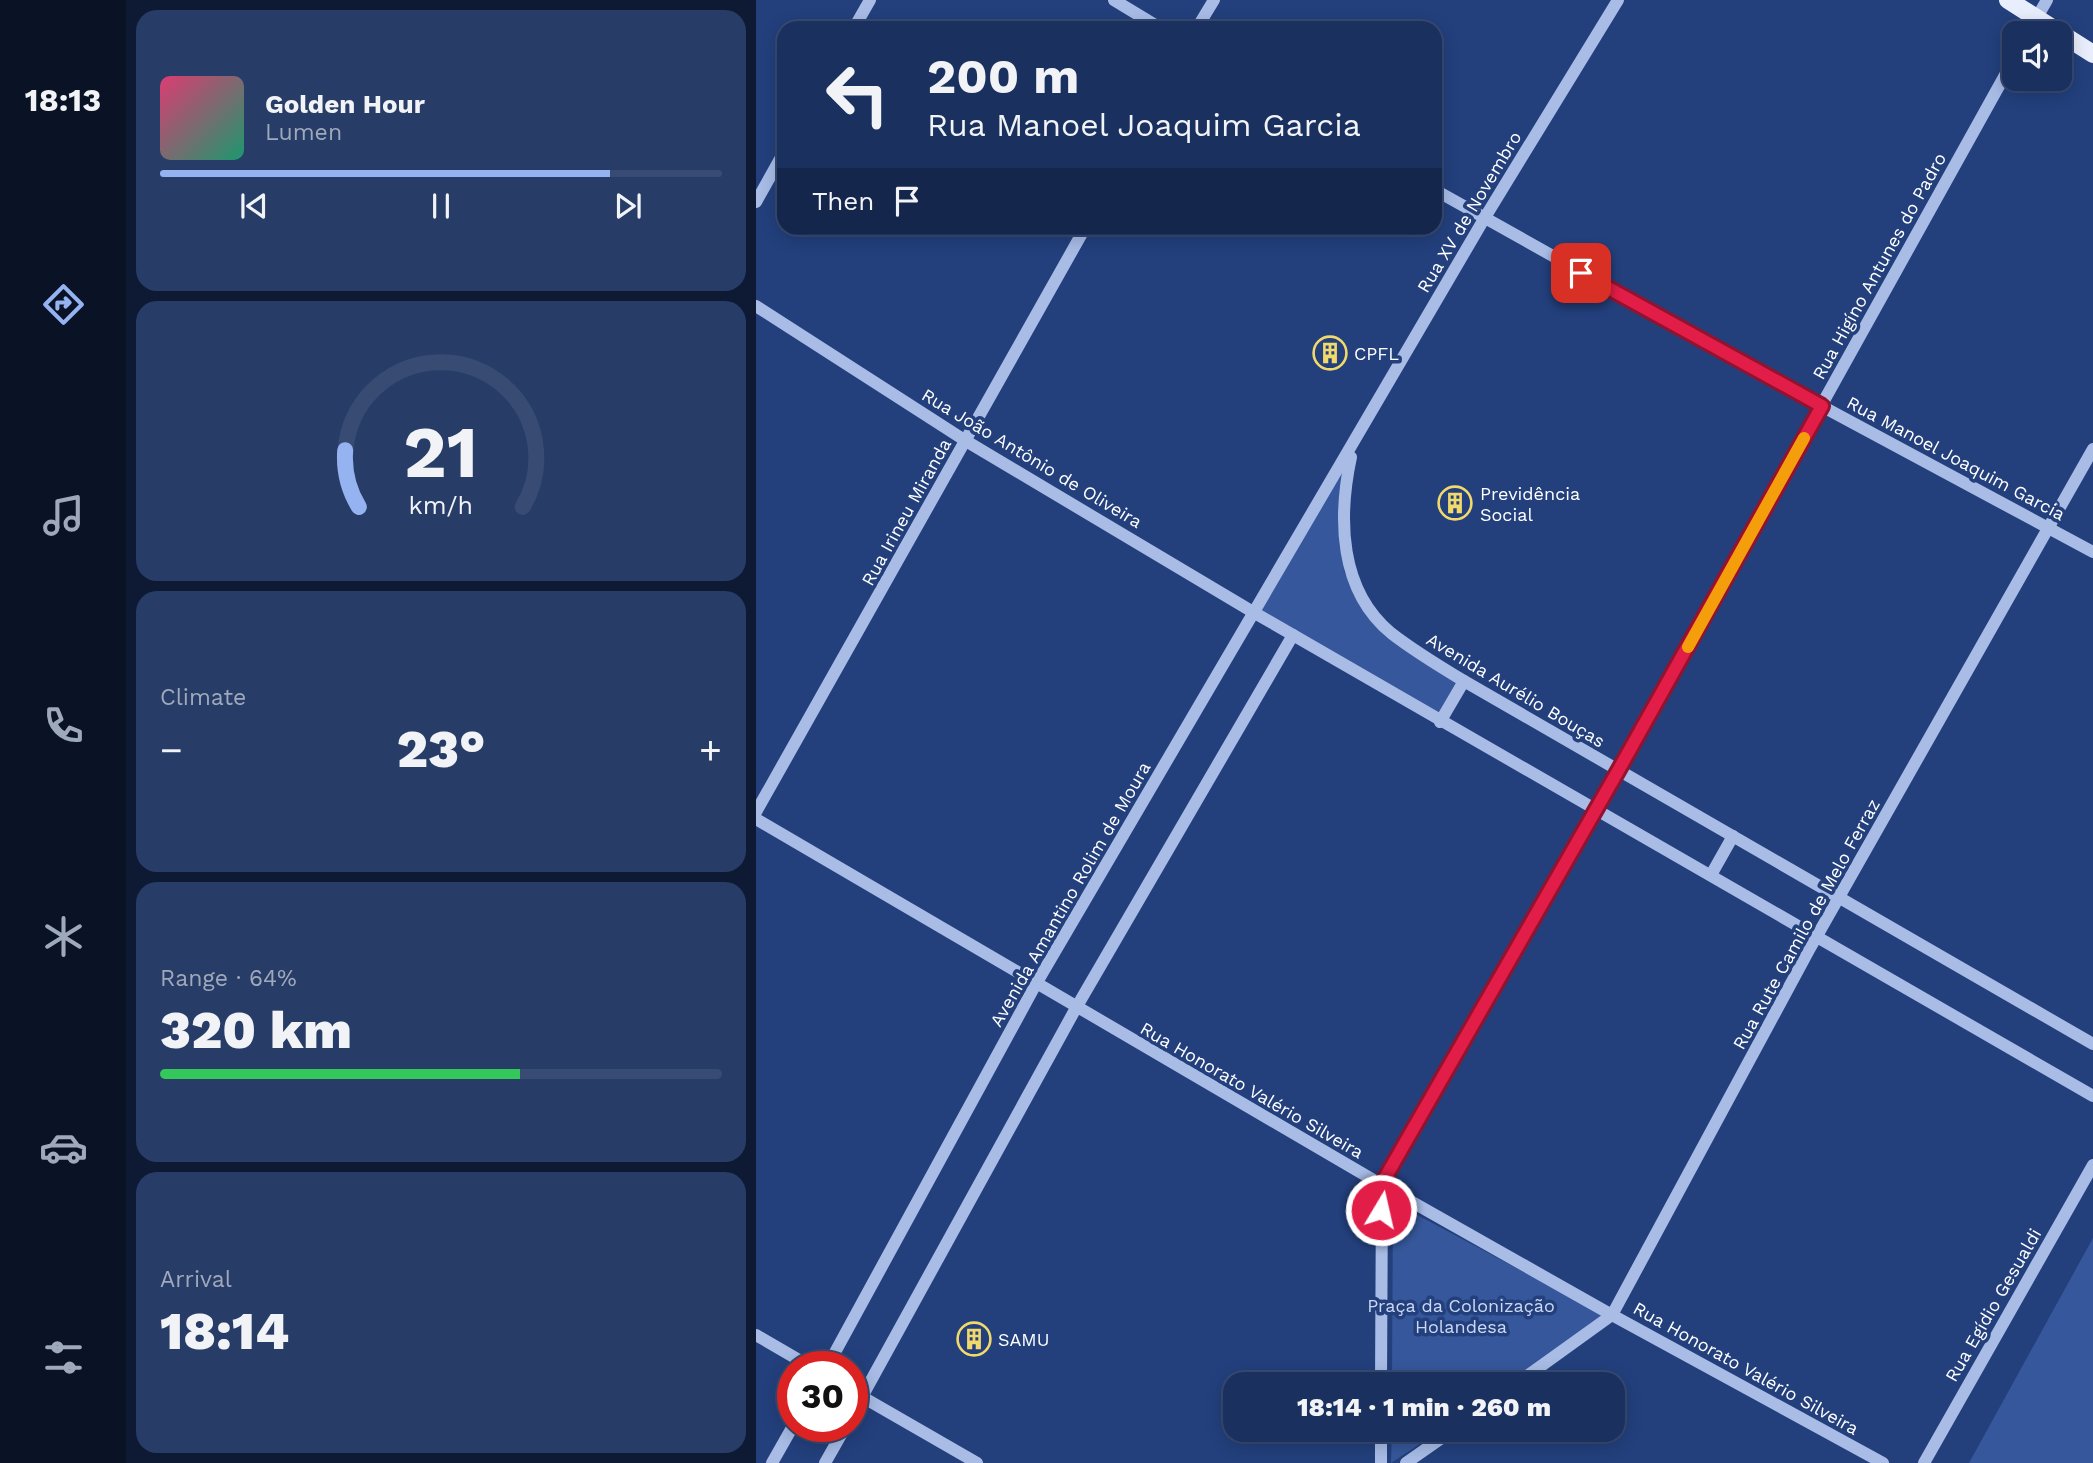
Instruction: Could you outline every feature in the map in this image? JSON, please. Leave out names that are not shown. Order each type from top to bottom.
[{"type":"main road","points":[[2008,0],[2027,21]]},
{"type":"main road","points":[[2072,44],[2093,54]]},
{"type":"street","points":[[858,21],[870,0]]},
{"type":"street","points":[[1114,0],[1148,21]]},
{"type":"street","points":[[1201,21],[1214,0]]},
{"type":"street","name":"Rua XV de Novembro","points":[[1353,444],[1484,219],[1618,0]]},
{"type":"street","points":[[2035,21],[2046,0]]},
{"type":"street","name":"Rua Higíno Antunes do Padro","points":[[1381,1185],[1597,809],[2002,80]]},
{"type":"street","points":[[756,202],[777,164]]},
{"type":"street","name":"Rua Manoel Joaquim Garcia","points":[[1442,194],[1822,406],[2093,552]]},
{"type":"street","name":"Rua Irineu Miranda","points":[[756,812],[1082,235]]},
{"type":"street","name":"Rua João Antônio de Oliveira","points":[[756,306],[966,441],[1293,635]]},
{"type":"street","name":"Avenida Amantino Rolim de Moura","points":[[836,1351],[1036,984],[1353,444]]},
{"type":"street","name":"Avenida Aurélio Bouças","points":[[1353,444],[1346,486],[1346,556],[1354,582],[1373,615],[1390,632],[1464,681],[2093,1044]]},
{"type":"street","name":"Rua Rute Camilo de Melo Ferraz","points":[[1533,1372],[1612,1315],[1817,936],[2093,449]]},
{"type":"street","points":[[868,1376],[1076,1007],[1293,635],[2093,1096]]},
{"type":"street","points":[[1440,722],[1464,681]]},
{"type":"street","name":"Rua Honorato Valério Silveira","points":[[756,819],[1381,1185],[1883,1463]]},
{"type":"street","points":[[1711,875],[1733,836]]},
{"type":"street","name":"Rua Egídio Gesualdi","points":[[1923,1463],[2093,1165]]},
{"type":"street","points":[[1381,1185],[1381,1372]]},
{"type":"street","points":[[756,1335],[784,1351]]},
{"type":"street","points":[[868,1400],[977,1463]]},
{"type":"street","points":[[772,1463],[784,1442]]},
{"type":"street","points":[[825,1463],[837,1442]]},
{"type":"street","points":[[1381,1442],[1381,1463]]},
{"type":"street","points":[[1406,1463],[1436,1442]]},
{"type":"green space","points":[[1344,468],[1339,515],[1344,571],[1362,607],[1458,682],[1438,715],[1259,610]]},
{"type":"green space","name":"Praça da Colonização Holandesa","points":[[1393,1202],[1606,1316],[1524,1372],[1392,1372]]},
{"type":"green space","points":[[2093,1238],[2093,1463],[1969,1463]]},
{"type":"green space","points":[[1392,1442],[1423,1442],[1391,1463]]},
{"type":"slow traffic","points":[[1688,647],[1804,438]]},
{"type":"place","name":"CPFL","points":[[1330,353]]},
{"type":"place","name":"Previdência Social","points":[[1455,503]]},
{"type":"place","name":"SAMU","points":[[974,1339]]},
{"type":"route","points":[[1381,1210],[1381,1185],[1618,771],[1822,406],[1581,273]]}]
